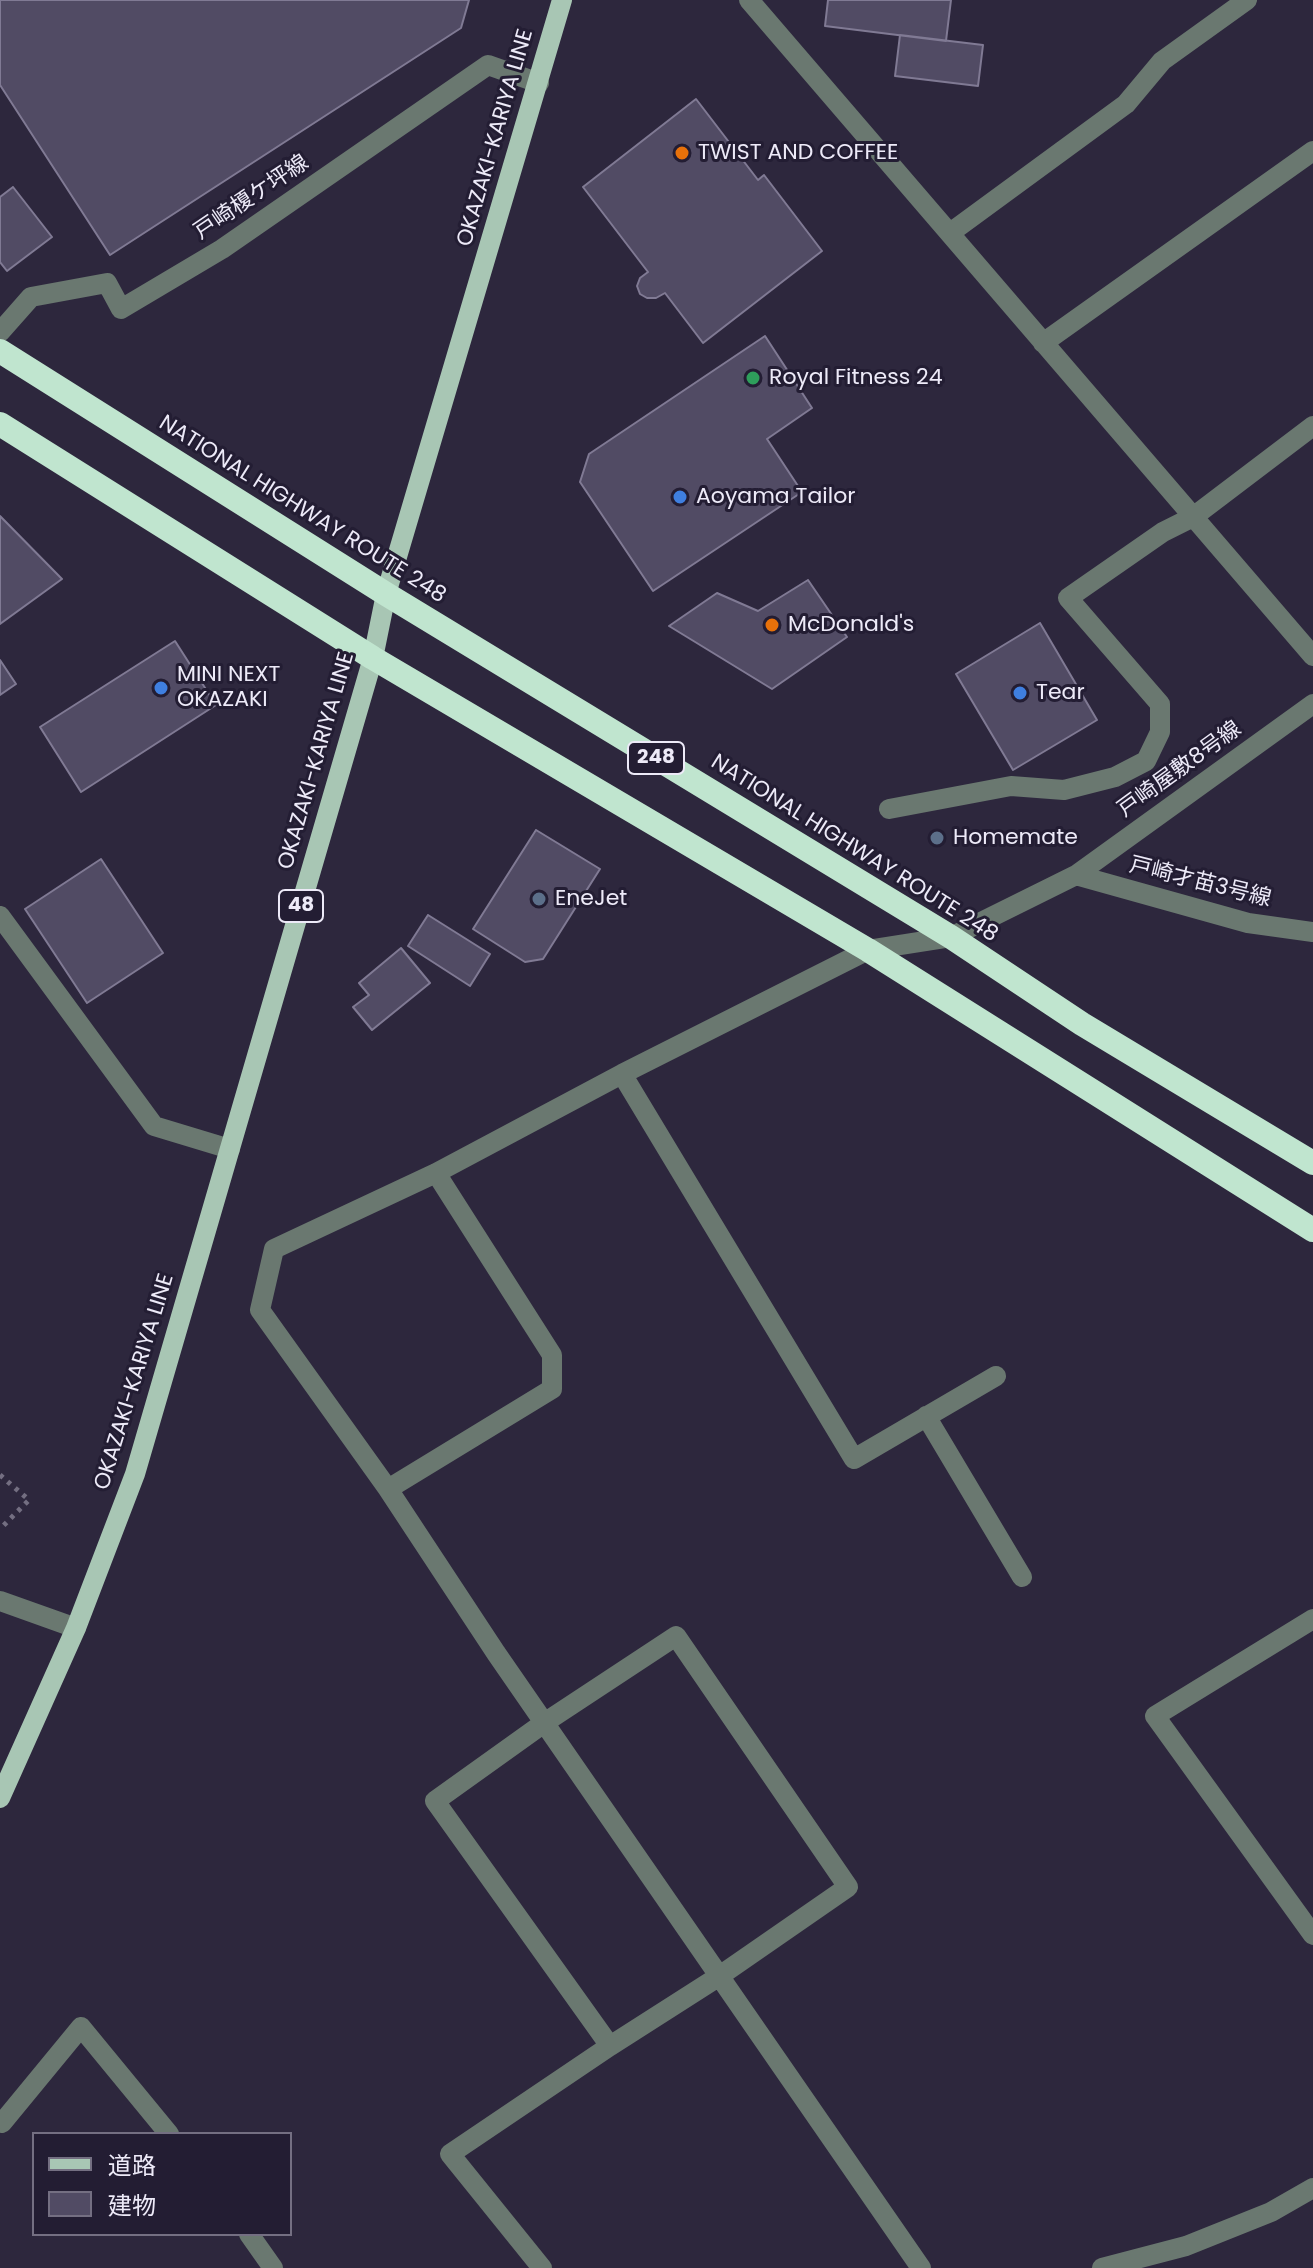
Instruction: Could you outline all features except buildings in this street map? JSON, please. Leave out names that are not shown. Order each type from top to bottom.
[{"type":"highway","name":"NATIONAL HIGHWAY ROUTE 248","points":[[0,351],[386,594],[951,937],[1082,1024],[1313,1163]]},
{"type":"highway","name":"248","points":[[0,424],[373,658],[868,950],[1313,1230]]},
{"type":"main road","name":"OKAZAKI-KARIYA LINE","points":[[0,1798],[76,1628],[135,1474],[373,658],[386,594],[562,0]]},
{"type":"street","points":[[749,0],[1313,656]]},
{"type":"street","points":[[950,233],[1126,104],[1162,61],[1247,0]]},
{"type":"street","name":"戸崎榎ケ坪線","points":[[0,332],[31,297],[107,283],[121,309],[222,249],[488,65],[539,83]]},
{"type":"street","points":[[1043,343],[1313,151]]},
{"type":"street","points":[[889,809],[1011,786],[1064,790],[1115,777],[1146,761],[1160,732],[1160,704],[1068,598],[1163,532],[1193,517],[1313,426]]},
{"type":"street","name":"戸崎屋敷8号線","points":[[388,1489],[260,1310],[274,1249],[436,1173],[622,1074],[868,950],[951,937],[1076,875],[1313,704]]},
{"type":"street","name":"戸崎才苗3号線","points":[[1076,875],[1248,923],[1313,932]]},
{"type":"street","points":[[0,916],[154,1126],[230,1149]]},
{"type":"street","points":[[622,1074],[854,1459],[996,1376]]},
{"type":"street","points":[[436,1173],[552,1355],[552,1389],[388,1489],[544,1723],[921,2268]]},
{"type":"street","points":[[926,1416],[1022,1577]]},
{"type":"street","points":[[0,1601],[76,1628]]},
{"type":"street","points":[[1313,1619],[1155,1716],[1313,1935]]},
{"type":"street","points":[[542,2268],[450,2154],[848,1887],[676,1636],[544,1723],[435,1801],[610,2046]]},
{"type":"street","points":[[0,2122],[81,2027],[167,2132]]},
{"type":"street","points":[[1102,2268],[1186,2246],[1271,2212],[1313,2188]]},
{"type":"street","points":[[250,2236],[273,2268]]},
{"type":"path","points":[[0,1475],[29,1500],[0,1529]]},
{"type":"place","name":"TWIST AND COFFEE","points":[[682,153]]},
{"type":"place","name":"Royal Fitness 24","points":[[753,378]]},
{"type":"place","name":"Aoyama Tailor","points":[[680,497]]},
{"type":"place","name":"McDonald's","points":[[772,625]]},
{"type":"place","name":"MINI NEXT OKAZAKI","points":[[161,688]]},
{"type":"place","name":"Tear","points":[[1020,693]]},
{"type":"place","name":"Homemate","points":[[937,838]]},
{"type":"place","name":"EneJet","points":[[539,899]]}]
